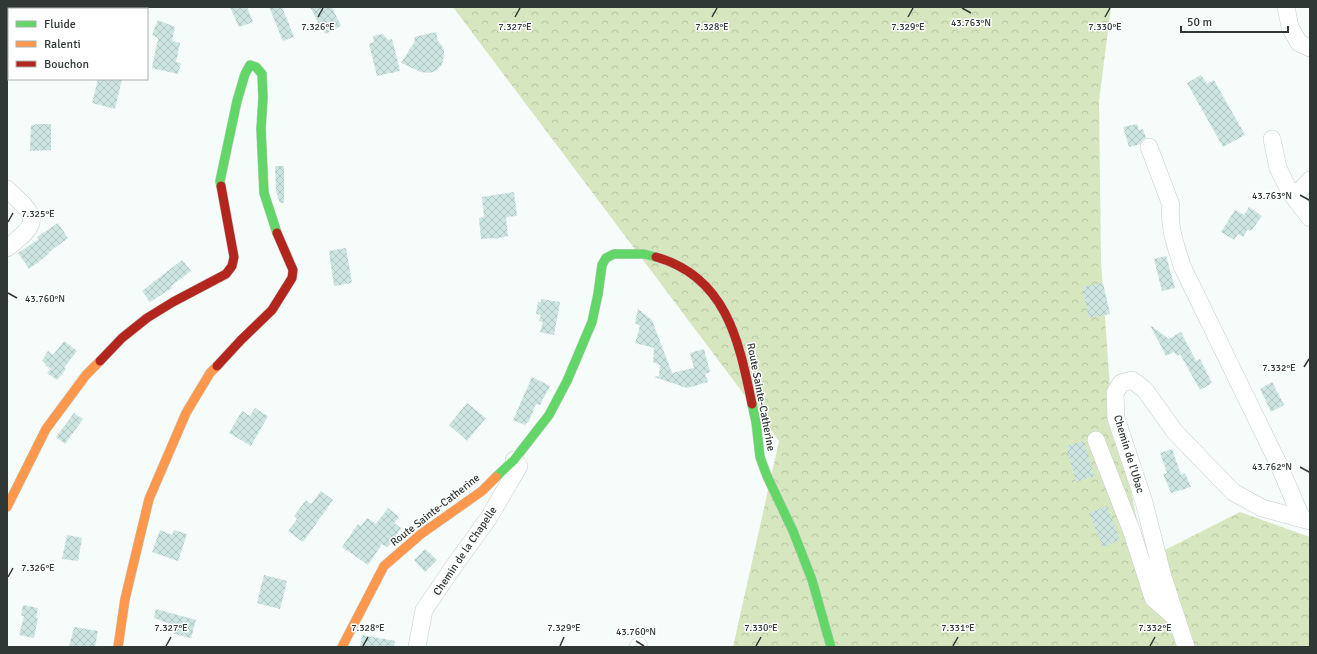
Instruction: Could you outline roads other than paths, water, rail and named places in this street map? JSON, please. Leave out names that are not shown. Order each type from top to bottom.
[{"type":"street","points":[[1286,7],[1290,27],[1299,43],[1310,48]]},
{"type":"street","points":[[7,507],[46,429],[86,375],[122,338],[147,318],[173,302],[226,274],[232,266],[234,257],[220,180],[235,109],[245,74],[250,65],[256,68],[262,74],[263,98],[261,129],[264,193],[276,230],[293,270],[292,278],[272,310],[210,373],[186,413],[149,499],[125,599],[118,647]]},
{"type":"street","points":[[1272,139],[1278,168],[1294,197],[1310,218]]},
{"type":"street","points":[[1149,147],[1171,205],[1170,215],[1174,243],[1182,266],[1306,520]]},
{"type":"street","points":[[1294,197],[1310,180]]},
{"type":"street","points":[[7,189],[32,215],[32,224],[26,232],[7,248]]},
{"type":"street","name":"Route Sainte-Catherine","points":[[342,647],[384,566],[421,534],[482,491],[514,460],[548,415],[575,362],[592,322],[602,265],[606,258],[614,254],[644,254],[662,259],[682,268],[702,281],[720,303],[732,326],[738,343],[756,422],[760,457],[767,476],[793,531],[812,580],[831,647]]},
{"type":"street","name":"Chemin de l'Ubac","points":[[1186,647],[1163,576],[1144,502],[1116,418],[1115,393],[1121,383],[1132,380],[1145,390],[1175,432],[1234,492],[1262,508],[1306,520]]},
{"type":"street","points":[[1096,440],[1132,532],[1153,598],[1177,620]]},
{"type":"street","name":"Chemin de la Chapelle","points":[[417,647],[424,610],[488,519],[519,466],[514,460]]}]
